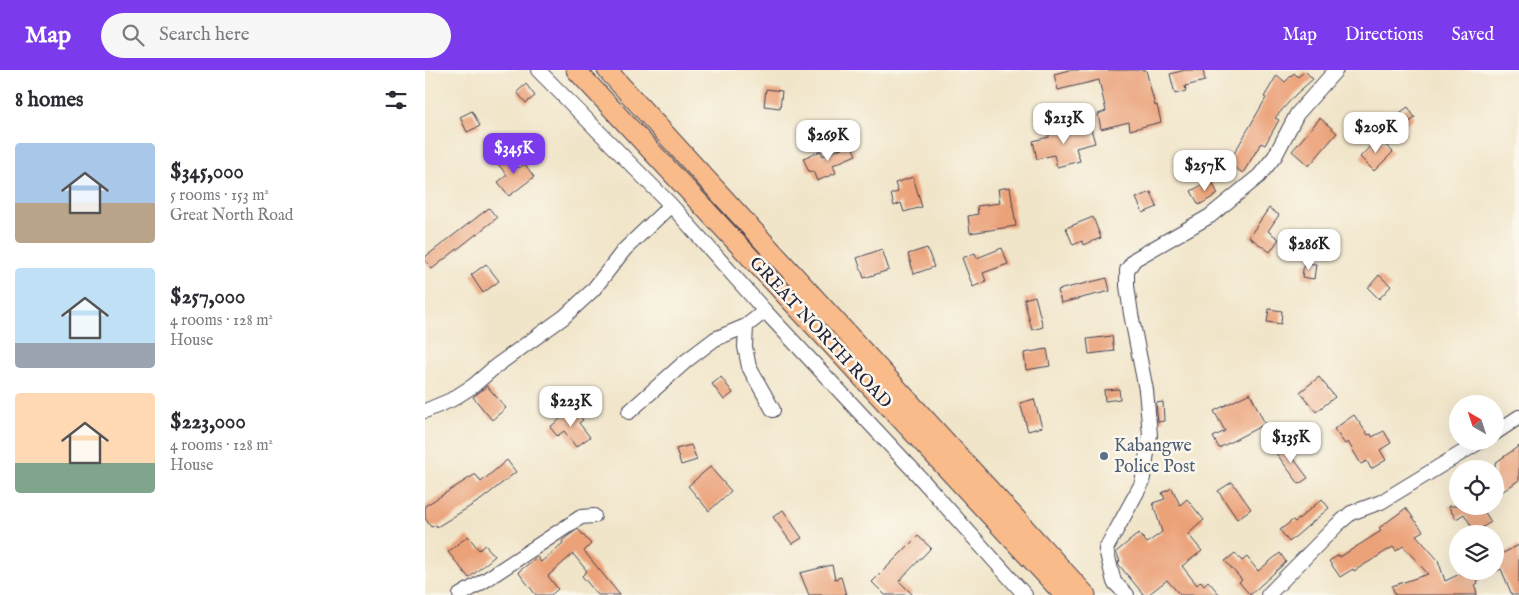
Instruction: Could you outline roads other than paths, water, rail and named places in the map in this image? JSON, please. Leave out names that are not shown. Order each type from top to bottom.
[{"type":"main road","name":"GREAT NORTH ROAD","points":[[576,70],[1064,595]]},
{"type":"main road","name":"GREAT NORTH ROAD","points":[[607,70],[1086,595]]},
{"type":"street","points":[[538,70],[671,205],[765,311],[1025,595]]},
{"type":"street","points":[[1127,595],[1114,582],[1106,549],[1142,483],[1150,436],[1146,390],[1131,314],[1127,270],[1135,258],[1210,216],[1259,176],[1275,156],[1297,114],[1336,70]]},
{"type":"street","points":[[425,411],[451,400],[473,386],[496,366],[564,317],[593,290],[624,250],[671,205]]},
{"type":"street","points":[[629,412],[686,361],[715,339],[746,326],[765,311]]},
{"type":"street","points":[[746,326],[745,347],[749,367],[773,410]]},
{"type":"street","points":[[1504,427],[1519,417]]},
{"type":"street","points":[[1268,595],[1351,513],[1381,502],[1466,450]]},
{"type":"street","points":[[460,595],[581,517],[594,516]]},
{"type":"place","name":"Kabangwe Police Post","points":[[1104,456]]}]
